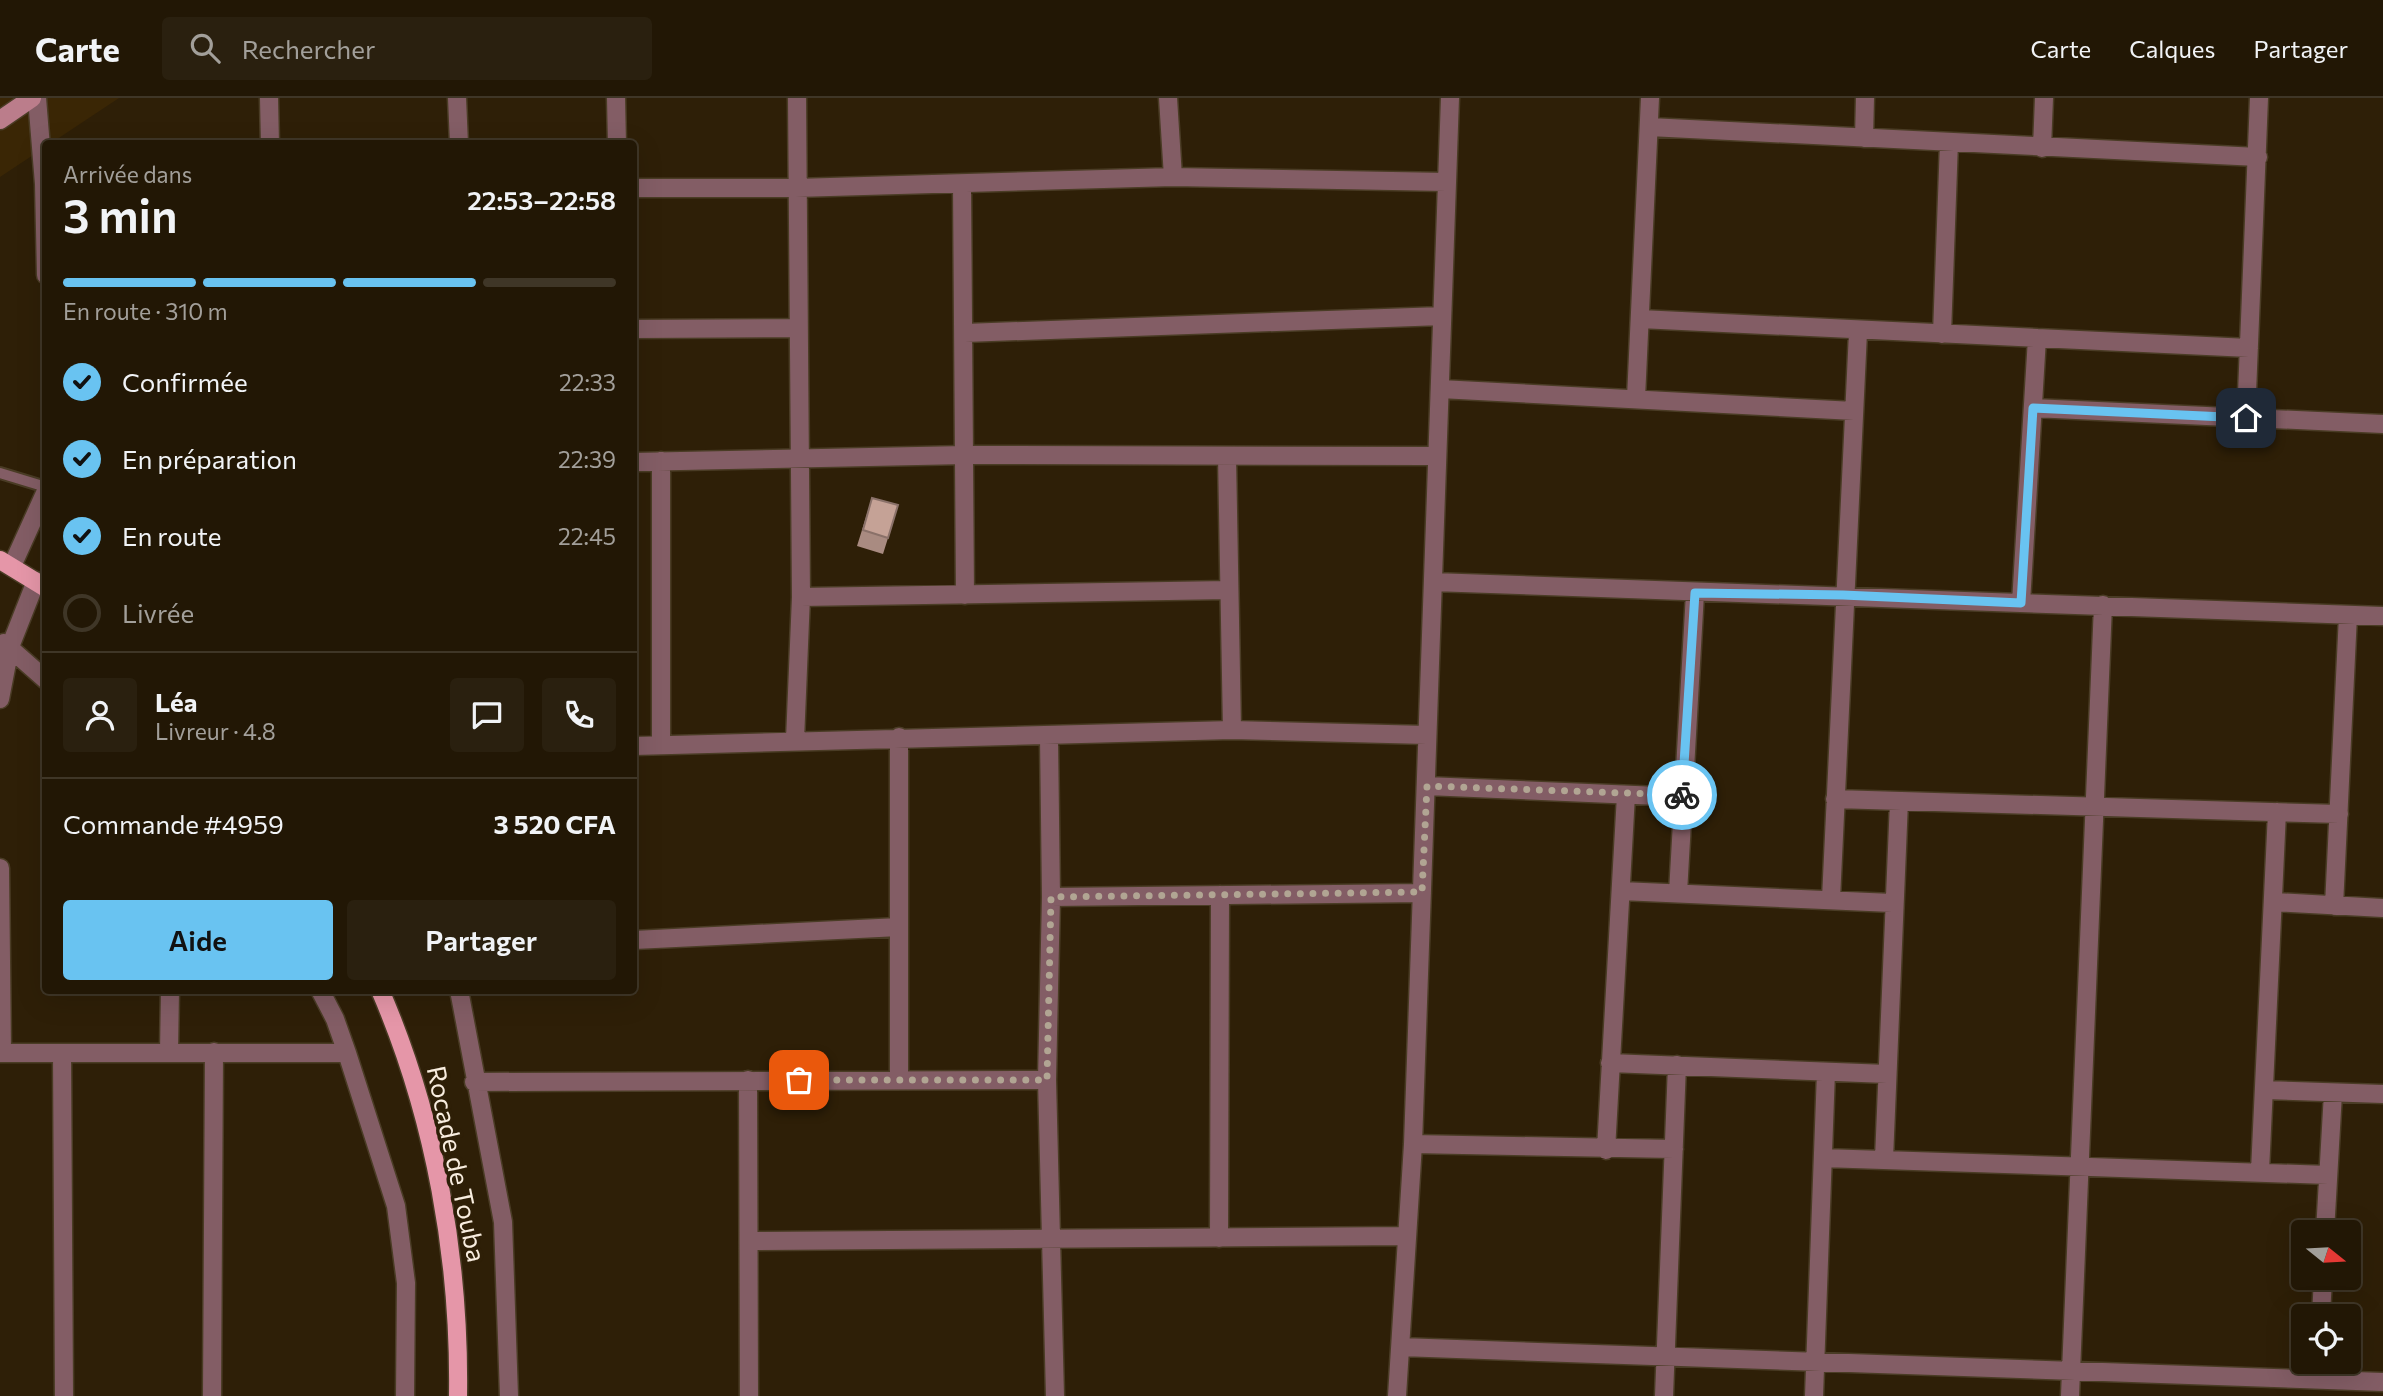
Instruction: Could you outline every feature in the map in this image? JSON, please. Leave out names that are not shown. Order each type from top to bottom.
[{"type":"main road","points":[[6,563],[41,585]]},
{"type":"main road","name":"Rocade de Touba","points":[[381,994],[423,1118],[445,1212],[456,1285],[458,1396]]},
{"type":"street","points":[[0,120],[35,98],[42,158]]},
{"type":"street","points":[[269,98],[270,140]]},
{"type":"street","points":[[457,98],[459,140]]},
{"type":"street","points":[[616,98],[617,140]]},
{"type":"street","points":[[796,740],[801,597],[797,98]]},
{"type":"street","points":[[1168,98],[1173,177]]},
{"type":"street","points":[[1396,1396],[1413,1144],[1427,786],[1435,456],[1440,389],[1450,98]]},
{"type":"street","points":[[1636,398],[1650,98]]},
{"type":"street","points":[[1864,138],[1865,98]]},
{"type":"street","points":[[2042,148],[2044,98]]},
{"type":"street","points":[[2246,418],[2259,98]]},
{"type":"street","points":[[1649,127],[2258,157]]},
{"type":"street","points":[[1942,334],[1949,142]]},
{"type":"street","points":[[637,188],[796,188],[1173,177],[1446,183]]},
{"type":"street","points":[[962,184],[965,595]]},
{"type":"street","points":[[964,333],[1442,316]]},
{"type":"street","points":[[1640,319],[1858,332],[2249,348]]},
{"type":"street","points":[[637,329],[798,328]]},
{"type":"street","points":[[1831,899],[1843,595],[1858,332]]},
{"type":"street","points":[[2021,603],[2037,338]]},
{"type":"street","points":[[1440,389],[1854,411]]},
{"type":"street","points":[[2033,408],[2383,424]]},
{"type":"street","points":[[637,462],[965,455],[1435,456]]},
{"type":"street","points":[[1227,456],[1232,730]]},
{"type":"street","points":[[661,745],[662,461]]},
{"type":"street","points":[[6,563],[42,514]]},
{"type":"street","points":[[1433,582],[2383,616]]},
{"type":"street","points":[[0,699],[5,644],[41,585]]},
{"type":"street","points":[[801,597],[1228,590]]},
{"type":"street","points":[[1678,893],[1695,593]]},
{"type":"street","points":[[2070,1396],[2102,605]]},
{"type":"street","points":[[2334,906],[2348,615]]},
{"type":"street","points":[[5,644],[42,676]]},
{"type":"street","points":[[637,746],[899,737],[1049,737],[1232,730],[1427,735]]},
{"type":"street","points":[[899,737],[899,1079]]},
{"type":"street","points":[[1049,737],[1051,897],[1047,1080],[1055,1396]]},
{"type":"street","points":[[1427,786],[1682,797]]},
{"type":"street","points":[[1606,1150],[1626,795]]},
{"type":"street","points":[[1835,799],[2339,814]]},
{"type":"street","points":[[1884,1159],[1892,904],[1899,801]]},
{"type":"street","points":[[2260,1171],[2275,902],[2277,812]]},
{"type":"street","points":[[0,868],[1,1053],[347,1053]]},
{"type":"street","points":[[1621,891],[1892,904]]},
{"type":"street","points":[[1051,897],[1422,892]]},
{"type":"street","points":[[1219,1238],[1220,895]]},
{"type":"street","points":[[2275,902],[2383,908]]},
{"type":"street","points":[[637,940],[899,926]]},
{"type":"street","points":[[169,1052],[170,994]]},
{"type":"street","points":[[322,994],[347,1053],[396,1206],[405,1283],[405,1396]]},
{"type":"street","points":[[460,994],[474,1082],[503,1222],[509,1396]]},
{"type":"street","points":[[212,1396],[214,1052]]},
{"type":"street","points":[[62,1053],[64,1396]]},
{"type":"street","points":[[1610,1063],[1887,1074]]},
{"type":"street","points":[[1664,1396],[1677,1065]]},
{"type":"street","points":[[1814,1396],[1826,1072]]},
{"type":"street","points":[[748,1080],[749,1396]]},
{"type":"street","points":[[474,1082],[1047,1080]]},
{"type":"street","points":[[2265,1090],[2383,1094]]},
{"type":"street","points":[[2326,1220],[2333,1093]]},
{"type":"street","points":[[1413,1144],[1606,1150],[1674,1149]]},
{"type":"street","points":[[1823,1158],[2328,1175]]},
{"type":"street","points":[[749,1241],[1407,1236]]},
{"type":"street","points":[[1401,1347],[1665,1354],[2071,1371],[2286,1388],[2318,1380],[2383,1382]]},
{"type":"street","points":[[2318,1374],[2318,1380]]},
{"type":"lane","points":[[0,473],[42,488]]},
{"type":"shaded area","points":[[0,98],[119,98],[56,140],[42,140],[42,149],[0,177]]},
{"type":"building","points":[[872,498],[898,505],[888,538],[863,530]]},
{"type":"way so far","points":[[799,1080],[1047,1080],[1051,897],[1422,892],[1427,786],[1682,795]]},
{"type":"route","points":[[1682,795],[1695,593],[1843,595],[2021,603],[2033,408],[2246,418]]}]
